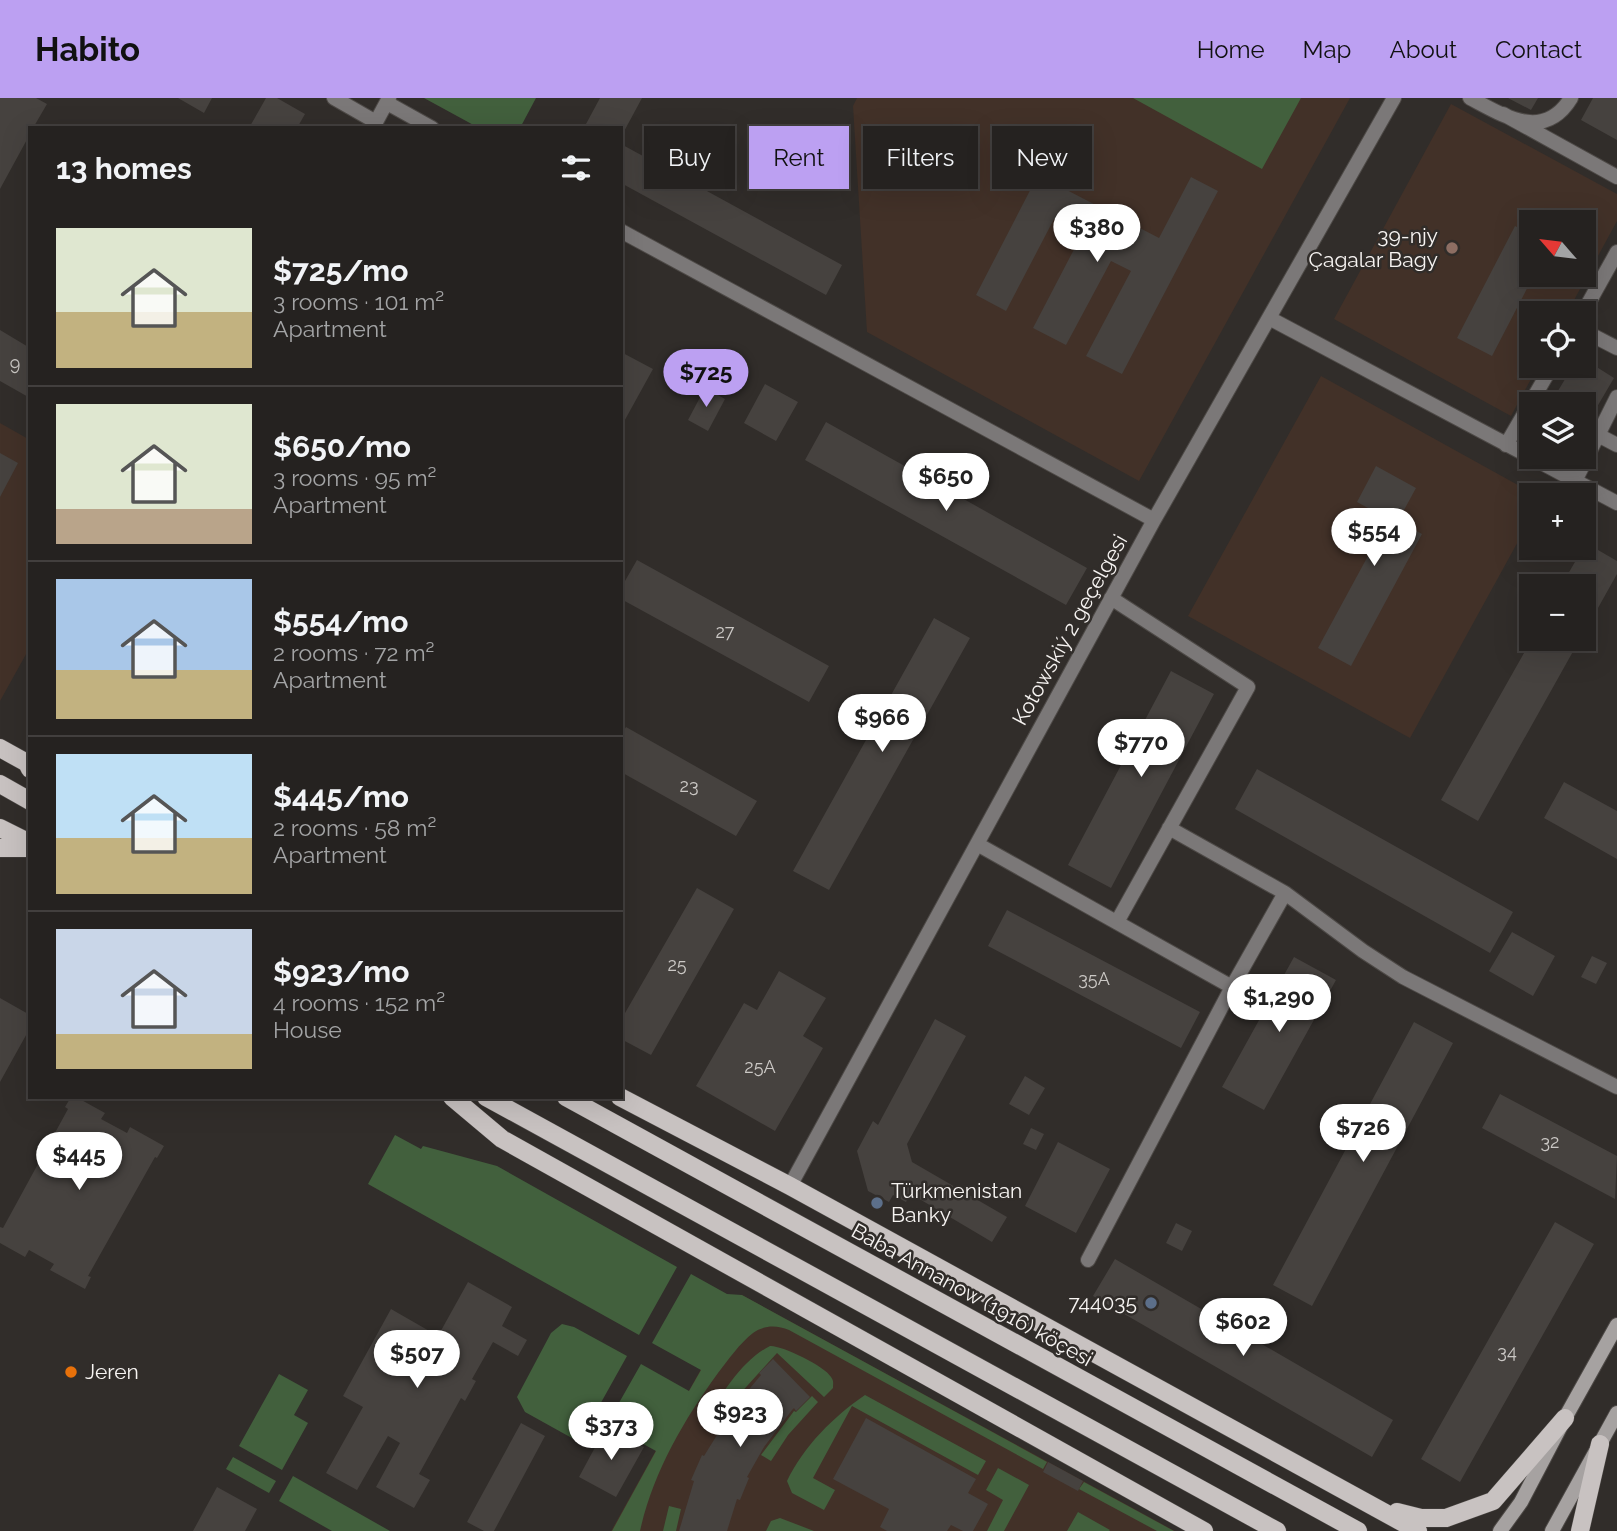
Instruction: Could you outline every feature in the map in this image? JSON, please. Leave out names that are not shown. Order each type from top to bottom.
[{"type":"main road","points":[[0,748],[28,762]]},
{"type":"main road","points":[[0,784],[28,800]]},
{"type":"main road","points":[[0,828],[28,845]]},
{"type":"main road","points":[[0,848],[28,846]]},
{"type":"main road","points":[[454,1099],[502,1139],[1204,1531]]},
{"type":"main road","points":[[490,1099],[1277,1531]]},
{"type":"main road","name":"Baba Annanow (1916) köçesi","points":[[570,1099],[1358,1531]]},
{"type":"main road","points":[[623,1099],[790,1186],[1418,1531]]},
{"type":"main road","points":[[1500,1531],[1521,1502],[1617,1325]]},
{"type":"main road","points":[[1552,1531],[1617,1413]]},
{"type":"main road","points":[[1377,1507],[1421,1518],[1446,1518],[1493,1501],[1565,1418]]},
{"type":"main road","points":[[1580,1531],[1600,1444]]},
{"type":"main road","points":[[1377,1507],[1388,1531]]},
{"type":"street","points":[[334,98],[374,125],[389,100],[429,126]]},
{"type":"street","name":"Kotowskiý 2 geçelgesi","points":[[790,1186],[1154,520],[1394,98]]},
{"type":"street","points":[[1470,98],[1520,122],[1533,123],[1550,119],[1564,109],[1570,98]]},
{"type":"street","points":[[1503,114],[1617,177]]},
{"type":"street","points":[[623,231],[1154,520]]},
{"type":"street","points":[[1590,301],[1617,252]]},
{"type":"street","points":[[1269,318],[1617,503]]},
{"type":"street","points":[[1596,337],[1617,348]]},
{"type":"street","points":[[1506,445],[1545,378]]},
{"type":"street","points":[[1575,481],[1617,397]]},
{"type":"street","points":[[1598,435],[1617,445]]},
{"type":"street","points":[[1111,598],[1248,687],[1117,922]]},
{"type":"street","points":[[1169,828],[1284,892],[1403,978],[1617,1087]]},
{"type":"street","points":[[977,844],[1232,987]]},
{"type":"street","points":[[1088,1260],[1284,892]]},
{"type":"shaded area","points":[[857,98],[1350,98],[1139,481],[867,332],[853,106]]},
{"type":"shaded area","name":"39-njy Çagalar Bagy","points":[[1451,104],[1617,194],[1617,221],[1596,260],[1596,210],[1519,210],[1519,287],[1581,287],[1574,301],[1519,301],[1519,378],[1532,378],[1524,392],[1519,392],[1519,401],[1511,416],[1334,319]]},
{"type":"shaded area","points":[[1321,376],[1519,486],[1519,540],[1410,738],[1188,616]]},
{"type":"shaded area","points":[[0,423],[28,439],[28,651],[0,701]]},
{"type":"shaded area","points":[[742,1295],[1175,1531],[611,1531]]},
{"type":"green space","points":[[424,98],[536,98],[521,126],[475,126]]},
{"type":"green space","points":[[1133,98],[1301,98],[1262,169]]},
{"type":"green space","points":[[395,1135],[421,1149],[423,1146],[497,1166],[677,1267],[639,1335],[368,1184]]},
{"type":"green space","points":[[691,1274],[727,1294],[742,1295],[1047,1462],[1043,1469],[789,1330],[766,1327],[757,1330],[739,1347],[693,1410],[661,1468],[640,1531],[612,1531],[656,1451],[607,1424],[641,1364],[689,1391],[701,1370],[652,1343]]},
{"type":"green space","points":[[562,1324],[574,1327],[627,1356],[579,1442],[525,1412],[517,1397],[551,1333]]},
{"type":"green space","points":[[770,1346],[793,1352],[820,1367],[832,1378],[833,1388],[824,1397],[777,1353],[738,1396],[717,1426],[706,1419],[742,1369]]},
{"type":"green space","points":[[279,1374],[308,1390],[294,1415],[308,1423],[282,1470],[239,1446]]},
{"type":"green space","points":[[865,1395],[986,1461],[978,1475],[852,1406],[813,1478],[835,1490],[824,1510],[792,1493],[787,1481],[802,1456],[831,1423]]},
{"type":"green space","points":[[812,1396],[818,1402],[788,1435],[771,1461],[761,1455],[794,1411]]},
{"type":"green space","points":[[233,1457],[276,1481],[269,1493],[226,1469]]},
{"type":"green space","points":[[998,1468],[1029,1485],[1004,1531],[987,1531],[1003,1500],[986,1490]]},
{"type":"green space","points":[[293,1476],[390,1531],[332,1531],[279,1501]]},
{"type":"green space","points":[[1084,1482],[1174,1531],[1157,1531],[1079,1489]]},
{"type":"green space","points":[[669,1506],[681,1509],[676,1531],[663,1531]]},
{"type":"green space","points":[[1078,1512],[1110,1530],[1067,1531]]},
{"type":"green space","points":[[780,1518],[814,1531],[766,1531],[771,1521]]},
{"type":"building","points":[[0,98],[36,98],[47,104],[34,126],[28,126],[28,138],[0,189]]},
{"type":"building","points":[[178,98],[212,98],[204,113]]},
{"type":"building","points":[[266,98],[277,98],[305,114],[298,126],[250,126]]},
{"type":"building","points":[[600,98],[642,98],[623,133],[623,126],[586,124]]},
{"type":"building","points":[[1508,98],[1538,98],[1531,110]]},
{"type":"building","points":[[1593,98],[1617,98],[1617,140],[1581,120]]},
{"type":"building","points":[[623,145],[644,157],[644,189],[703,189],[842,265],[826,295],[623,184]]},
{"type":"building","points":[[1191,177],[1218,191],[1122,374],[1086,356],[1131,271],[1111,261],[1066,345],[1033,328],[1082,234],[1054,219],[1006,311],[976,295],[1031,189],[1065,189],[1159,238]]},
{"type":"building","points":[[1515,226],[1519,228],[1519,287],[1528,287],[1492,356],[1457,338]]},
{"type":"building","points":[[0,330],[28,347],[28,397],[0,381]]},
{"type":"building","points":[[623,353],[653,369],[623,423]]},
{"type":"building","points":[[1596,367],[1614,378],[1596,409],[1596,392],[1557,392],[1566,378],[1596,378]]},
{"type":"building","points":[[765,384],[798,402],[776,441],[744,423]]},
{"type":"building","points":[[705,388],[725,399],[708,431],[688,420]]},
{"type":"building","points":[[826,422],[1087,568],[1066,605],[805,460]]},
{"type":"building","points":[[0,453],[18,463],[0,497]]},
{"type":"building","points":[[1376,466],[1416,488],[1398,521],[1422,534],[1351,666],[1318,648],[1388,519],[1357,502]]},
{"type":"building","points":[[1596,549],[1617,561],[1617,574],[1596,612],[1596,574],[1568,574],[1576,560],[1596,560]]},
{"type":"building","points":[[637,560],[829,666],[809,702],[623,600],[623,584]]},
{"type":"building","points":[[934,618],[970,638],[829,890],[793,871]]},
{"type":"building","points":[[1525,651],[1573,651],[1478,821],[1441,800]]},
{"type":"building","points":[[1171,671],[1214,694],[1111,888],[1068,865]]},
{"type":"building","points":[[626,727],[757,801],[736,836],[623,773],[623,732]]},
{"type":"building","points":[[1257,769],[1513,912],[1490,953],[1235,809]]},
{"type":"building","points":[[1564,782],[1617,811],[1617,859],[1544,818]]},
{"type":"building","points":[[697,888],[734,909],[651,1055],[623,1040],[623,1017]]},
{"type":"building","points":[[1007,910],[1200,1012],[1181,1048],[988,946]]},
{"type":"building","points":[[1512,932],[1555,956],[1533,996],[1489,971]]},
{"type":"building","points":[[1592,956],[1607,963],[1596,984],[1581,977]]},
{"type":"building","points":[[1294,957],[1336,980],[1264,1110],[1222,1087]]},
{"type":"building","points":[[779,971],[826,998],[803,1036],[823,1048],[775,1131],[696,1086],[744,1003],[757,1010]]},
{"type":"building","points":[[0,998],[28,1014],[28,1032],[0,1082]]},
{"type":"building","points":[[935,1019],[966,1036],[907,1144],[912,1162],[1007,1217],[992,1242],[911,1194],[906,1202],[893,1195],[889,1202],[868,1191],[857,1151],[873,1121],[878,1125]]},
{"type":"building","points":[[1414,1022],[1453,1043],[1312,1306],[1273,1285]]},
{"type":"building","points":[[1025,1076],[1045,1088],[1029,1115],[1009,1104]]},
{"type":"building","points":[[1500,1094],[1617,1156],[1615,1199],[1482,1128]]},
{"type":"building","points":[[70,1099],[80,1099],[105,1113],[101,1119],[127,1133],[130,1127],[164,1146],[157,1158],[155,1157],[88,1276],[91,1277],[85,1289],[50,1270],[54,1264],[29,1250],[25,1257],[0,1243],[0,1227],[3,1228],[68,1109],[65,1107]]},
{"type":"building","points":[[1031,1128],[1044,1134],[1036,1150],[1023,1144]]},
{"type":"building","points":[[1058,1142],[1110,1169],[1076,1233],[1025,1206]]},
{"type":"building","points":[[1555,1222],[1594,1244],[1460,1482],[1421,1459]]},
{"type":"building","points":[[1176,1223],[1192,1231],[1182,1251],[1166,1243]]},
{"type":"building","points":[[1115,1259],[1393,1420],[1372,1457],[1093,1296]]},
{"type":"building","points":[[468,1282],[512,1307],[502,1326],[527,1340],[518,1356],[493,1342],[472,1379],[476,1381],[465,1401],[461,1398],[419,1474],[430,1480],[414,1508],[376,1487],[400,1443],[388,1436],[357,1490],[326,1473],[363,1407],[343,1396],[391,1309],[438,1336]]},
{"type":"building","points":[[773,1359],[810,1397],[796,1411],[794,1408],[792,1410],[764,1447],[747,1477],[749,1478],[740,1500],[737,1499],[727,1531],[679,1531],[694,1481],[691,1480],[702,1455],[704,1456],[735,1406],[761,1375],[759,1373]]},
{"type":"building","points":[[866,1418],[976,1479],[968,1493],[988,1504],[973,1531],[963,1531],[951,1525],[947,1531],[887,1531],[880,1527],[889,1509],[833,1479]]},
{"type":"building","points":[[521,1423],[545,1436],[494,1531],[484,1531],[467,1522]]},
{"type":"building","points":[[606,1427],[644,1447],[616,1497],[579,1477]]},
{"type":"building","points":[[1048,1462],[1083,1481],[1078,1491],[1043,1472]]},
{"type":"building","points":[[217,1487],[257,1509],[245,1531],[193,1531]]},
{"type":"place","name":"39-njy Çagalar Bagy","points":[[1452,248]]},
{"type":"place","name":"Türkmenistan Banky","points":[[877,1203]]},
{"type":"place","name":"744035","points":[[1151,1303]]},
{"type":"place","name":"Jeren","points":[[71,1372]]}]
